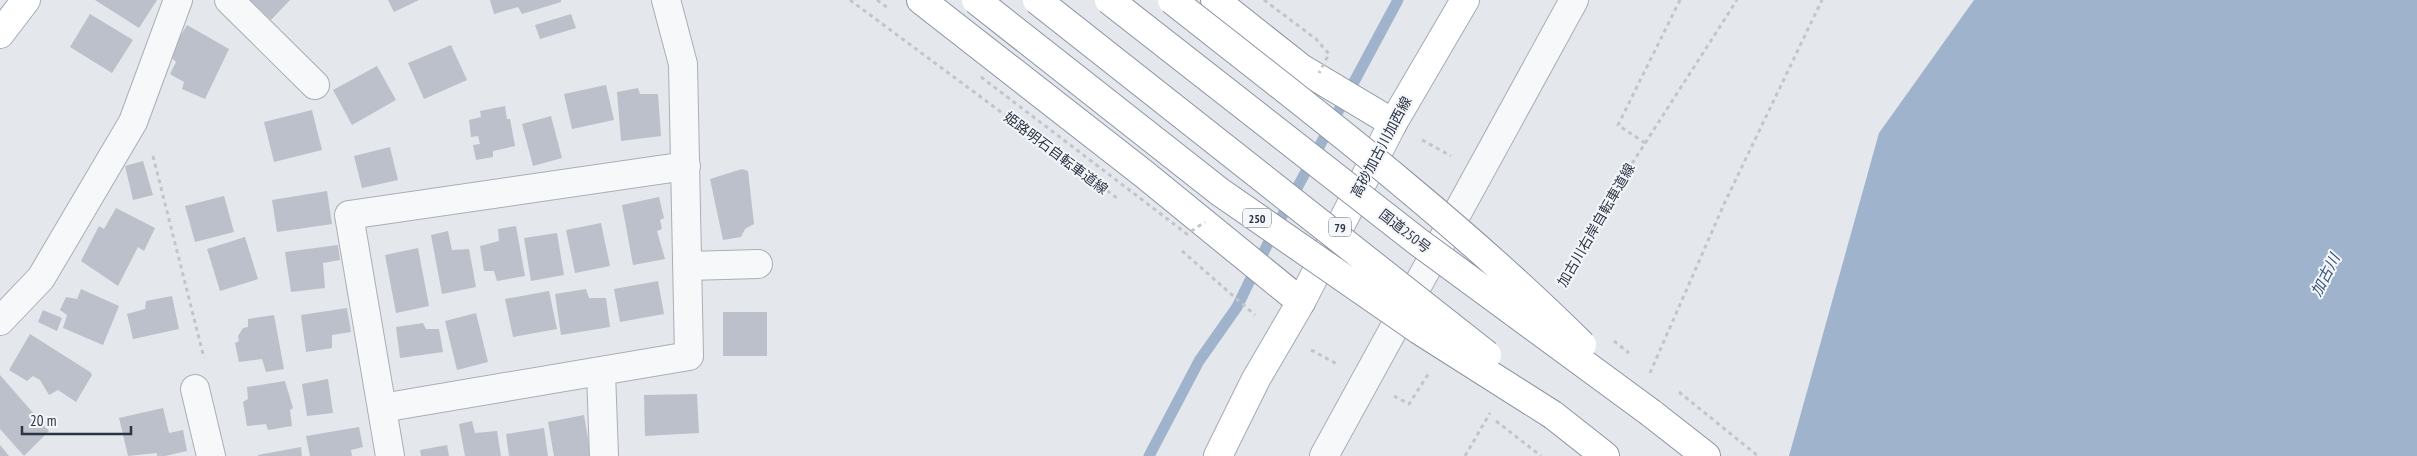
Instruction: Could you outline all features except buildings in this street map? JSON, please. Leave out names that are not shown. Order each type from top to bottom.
[{"type":"main road","points":[[0,34],[26,0]]},
{"type":"main road","points":[[921,0],[1144,174],[1301,302]]},
{"type":"main road","name":"250","points":[[976,0],[1220,192],[1419,330],[1553,414]]},
{"type":"main road","name":"250","points":[[1037,0],[1483,352],[1553,414],[1605,456]]},
{"type":"main road","name":"国道250号","points":[[1109,0],[1417,241],[1651,413],[1706,456]]},
{"type":"main road","points":[[1172,0],[1370,156],[1547,310],[1651,413]]},
{"type":"main road","points":[[1215,0],[1301,68],[1393,123]]},
{"type":"main road","name":"高砂加古川加西線","points":[[1218,456],[1256,379],[1301,302],[1393,123],[1465,0]]},
{"type":"street","points":[[0,320],[42,278],[133,122],[178,0]]},
{"type":"street","points":[[229,0],[315,85]]},
{"type":"street","points":[[382,408],[689,356],[689,266],[683,64],[666,0]]},
{"type":"street","points":[[1324,456],[1574,0]]},
{"type":"street","points":[[390,456],[349,215],[686,166]]},
{"type":"street","points":[[689,266],[758,264]]},
{"type":"street","points":[[601,372],[604,456]]},
{"type":"street","points":[[195,389],[211,456]]},
{"type":"path","name":"姫路明石自転車道線","points":[[850,0],[1121,201]]},
{"type":"path","points":[[1645,143],[1618,125],[1680,0]]},
{"type":"path","name":"加古川右岸自転車道線","points":[[1562,284],[1615,190],[1737,0]]},
{"type":"path","points":[[1649,374],[1725,202],[1822,0]]},
{"type":"path","points":[[133,122],[149,142],[207,367],[195,389]]},
{"type":"path","points":[[1393,123],[1453,157],[1448,164]]},
{"type":"path","points":[[1174,244],[1256,314]]},
{"type":"path","points":[[1466,456],[1494,404]]},
{"type":"water","name":"加古川","points":[[1974,0],[2417,0],[2417,456],[1789,456],[1879,133]]},
{"type":"waterway","points":[[1149,456],[1199,361],[1237,307],[1274,231],[1398,0]]}]
